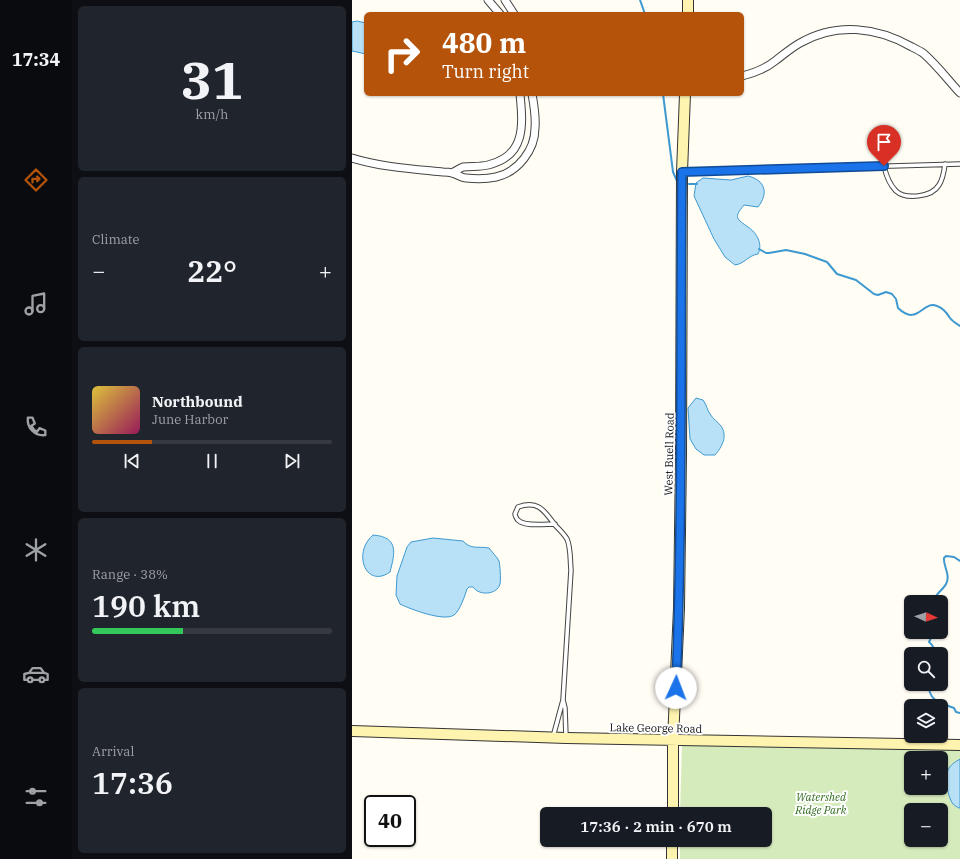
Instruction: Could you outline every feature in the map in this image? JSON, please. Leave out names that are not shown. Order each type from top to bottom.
[{"type":"street","points":[[488,0],[498,12]]},
{"type":"street","points":[[505,0],[513,12]]},
{"type":"street","points":[[688,0],[688,12]]},
{"type":"street","points":[[744,75],[757,72],[774,62],[800,43],[812,37],[848,29],[864,30],[892,37],[922,52],[960,93]]},
{"type":"street","points":[[452,172],[462,167],[492,164],[504,159],[510,154],[517,144],[522,132],[520,96]]},
{"type":"street","points":[[352,158],[360,161],[394,166],[452,172],[464,178],[496,177],[517,167],[527,154],[533,140],[535,128],[532,96]]},
{"type":"street","name":"West Buell Road","points":[[673,807],[673,740],[679,608],[682,172],[685,96]]},
{"type":"street","name":"Lake George Road","points":[[352,732],[566,738],[960,745]]},
{"type":"street","points":[[672,847],[672,859]]},
{"type":"lane","points":[[884,166],[887,178],[897,192],[910,197],[922,196],[933,191],[938,186],[943,176],[945,164]]},
{"type":"lane","points":[[682,172],[960,164]]},
{"type":"lane","points":[[553,737],[563,700],[571,570],[569,549],[567,539],[543,509],[535,504],[526,504],[518,507],[515,514],[518,520],[523,523],[544,525],[554,524]]},
{"type":"lane","points":[[563,700],[565,708],[566,738]]},
{"type":"green space","name":"Watershed Ridge Park","points":[[682,745],[960,750],[960,859],[680,859],[680,847],[772,847],[772,807],[680,807]]},
{"type":"water","points":[[357,21],[364,23],[364,54],[352,51],[352,22]]},
{"type":"water","points":[[748,176],[754,178],[762,184],[764,188],[763,197],[758,207],[744,205],[738,213],[738,218],[751,229],[758,239],[760,246],[758,254],[735,265],[725,257],[714,239],[694,196],[696,183],[703,178],[731,180]]},
{"type":"water","points":[[696,398],[703,400],[710,414],[723,430],[723,441],[715,455],[704,455],[696,449],[690,439],[688,408]]},
{"type":"water","points":[[373,535],[381,536],[387,539],[393,547],[394,552],[390,572],[382,576],[374,576],[369,573],[365,567],[363,559],[363,551],[367,542]]},
{"type":"water","points":[[433,538],[463,541],[472,547],[489,548],[499,561],[500,584],[498,588],[492,592],[483,593],[479,592],[473,587],[469,587],[456,613],[449,617],[427,614],[400,604],[396,595],[397,576],[407,547],[411,542]]},
{"type":"water","points":[[960,759],[960,808],[953,804],[948,790],[948,770]]},
{"type":"waterway","points":[[640,0],[644,12]]},
{"type":"waterway","points":[[663,96],[673,172],[677,181]]},
{"type":"waterway","points":[[689,184],[697,184]]},
{"type":"waterway","points":[[759,249],[766,253],[786,250],[805,254],[827,262],[837,274],[856,280],[874,294],[878,295],[886,292],[892,294],[896,299],[898,308],[905,313],[910,315],[915,314],[927,306],[937,306],[943,309],[952,320],[960,326]]},
{"type":"waterway","points":[[937,595],[945,586],[948,577],[944,558],[946,556],[954,557],[960,561]]},
{"type":"waterway","points":[[930,639],[929,642],[933,647]]},
{"type":"waterway","points":[[930,691],[933,698],[940,703],[954,708],[956,712],[960,713]]},
{"type":"route","points":[[676,688],[679,608],[681,454],[682,172],[884,166]]}]
